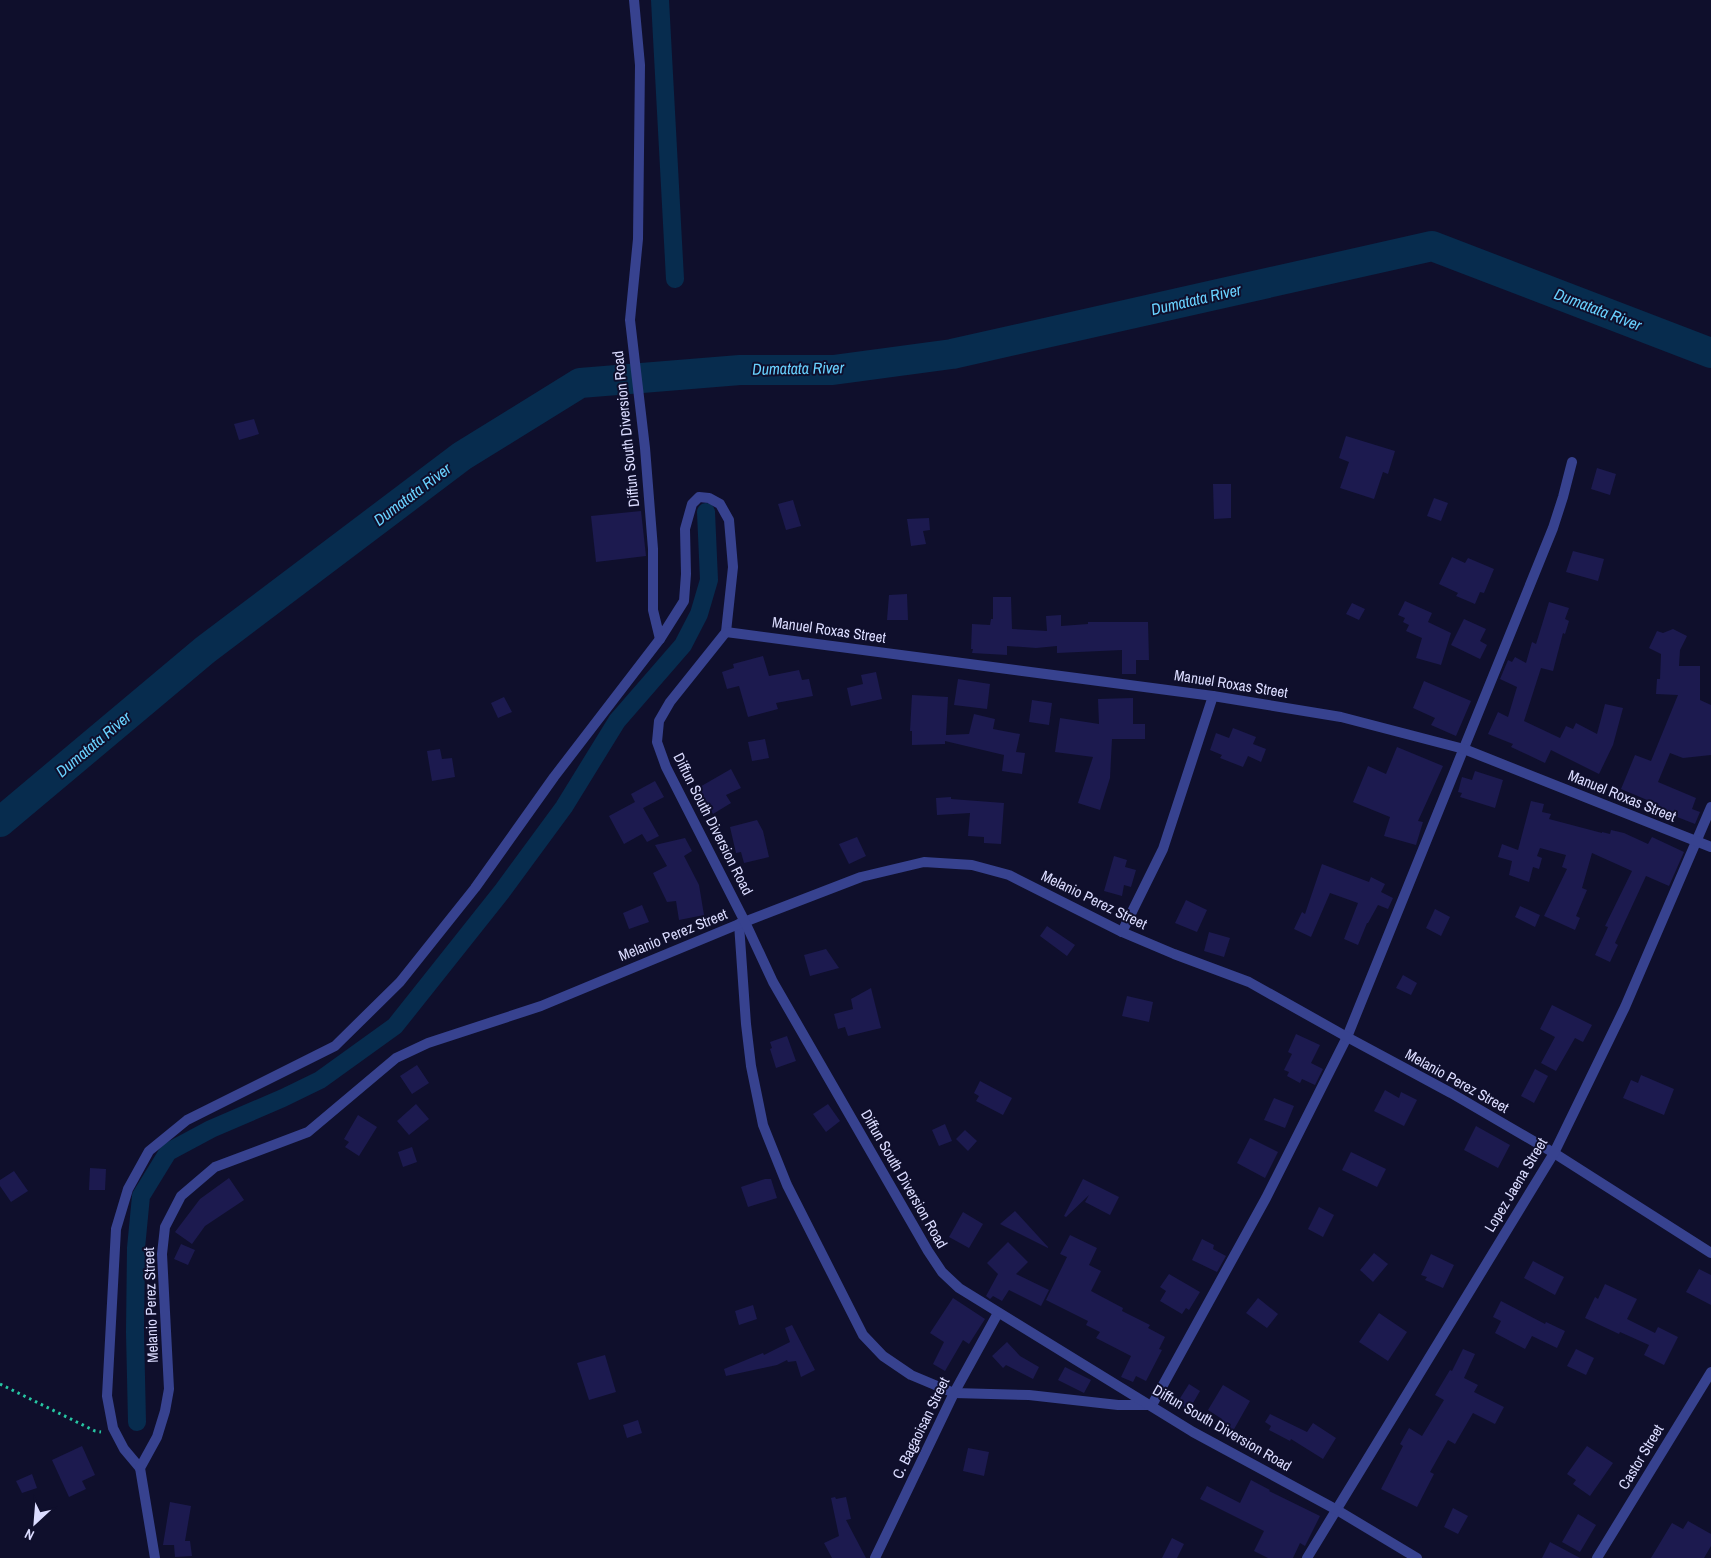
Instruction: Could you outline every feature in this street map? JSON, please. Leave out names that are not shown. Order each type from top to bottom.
[{"type":"street","name":"Diffun South Diversion Road","points":[[634,0],[640,65],[638,239],[630,320],[645,448],[653,549],[653,610],[660,638]]},
{"type":"street","points":[[742,923],[746,1024],[751,1066],[763,1125],[787,1185],[863,1335],[883,1356],[911,1375],[954,1393],[1029,1395],[1118,1405],[1152,1405],[1266,1198],[1347,1038],[1553,528],[1572,462]]},
{"type":"street","points":[[155,1558],[140,1468],[124,1449],[113,1428],[107,1396],[116,1228],[128,1189],[149,1150],[187,1120],[335,1046],[400,982],[475,888],[554,777],[660,638],[684,601],[686,574],[685,529],[692,504],[699,497],[709,498],[720,504],[729,520],[733,567],[726,632]]},
{"type":"street","name":"Diffun South Diversion Road","points":[[726,632],[670,702],[659,721],[657,742],[666,767],[773,982],[928,1251],[942,1272],[959,1288],[998,1313],[1152,1405],[1193,1432],[1337,1510],[1417,1558]]},
{"type":"street","name":"Manuel Roxas Street","points":[[726,632],[1213,696],[1341,717],[1464,749],[1711,847]]},
{"type":"street","points":[[1122,932],[1163,849],[1213,696]]},
{"type":"street","name":"Lopez Jaena Street","points":[[1307,1558],[1554,1153],[1625,1007],[1711,807]]},
{"type":"street","name":"Melanio Perez Street","points":[[140,1468],[157,1437],[166,1411],[169,1389],[162,1254],[165,1227],[181,1196],[215,1167],[308,1132],[396,1058],[428,1043],[541,1006],[742,923],[861,877],[924,862],[972,865],[1009,874],[1122,932],[1249,982],[1347,1038],[1451,1093],[1554,1153],[1711,1253]]},
{"type":"street","name":"C. Bagaoisan Street","points":[[875,1558],[954,1393],[998,1313]]},
{"type":"street","name":"Castor Street","points":[[1598,1558],[1711,1372]]},
{"type":"path","points":[[0,1384],[95,1431],[117,1436]]},
{"type":"building","points":[[254,419],[259,434],[239,440],[234,424]]},
{"type":"building","points":[[1346,436],[1395,451],[1388,474],[1383,472],[1374,499],[1340,488],[1349,462],[1339,458]]},
{"type":"building","points":[[1597,468],[1616,474],[1610,495],[1591,489]]},
{"type":"building","points":[[1213,484],[1231,484],[1231,518],[1214,519]]},
{"type":"building","points":[[1434,498],[1448,503],[1441,521],[1427,516]]},
{"type":"building","points":[[793,500],[801,526],[786,530],[778,504]]},
{"type":"building","points":[[641,511],[646,556],[596,562],[591,516]]},
{"type":"building","points":[[929,518],[930,530],[923,531],[926,544],[911,546],[907,519]]},
{"type":"building","points":[[1573,551],[1604,559],[1598,581],[1566,572]]},
{"type":"building","points":[[1452,557],[1465,563],[1468,558],[1494,569],[1484,593],[1480,592],[1475,604],[1456,596],[1458,593],[1439,584]]},
{"type":"building","points":[[907,594],[908,620],[887,620],[889,595]]},
{"type":"building","points":[[993,597],[1011,597],[1012,629],[1047,631],[1046,616],[1061,615],[1061,626],[1088,624],[1088,622],[1148,622],[1149,660],[1136,660],[1136,674],[1122,674],[1122,650],[1057,653],[1057,646],[1036,648],[1007,646],[1007,655],[972,653],[972,624],[990,625],[991,619],[993,619]]},
{"type":"building","points":[[1405,601],[1432,613],[1428,622],[1451,633],[1441,665],[1416,658],[1422,638],[1406,631],[1409,625],[1403,622],[1405,618],[1398,615]]},
{"type":"building","points":[[1549,602],[1569,608],[1565,619],[1569,621],[1565,634],[1563,633],[1553,671],[1541,668],[1524,721],[1560,738],[1566,726],[1573,729],[1576,723],[1597,734],[1605,704],[1623,708],[1613,745],[1599,774],[1551,750],[1545,763],[1511,747],[1513,744],[1488,734],[1498,712],[1508,717],[1517,687],[1500,679],[1508,660],[1512,662],[1515,657],[1526,663],[1532,642],[1536,644]]},
{"type":"building","points":[[1352,603],[1365,609],[1359,620],[1346,614]]},
{"type":"building","points":[[1464,619],[1486,629],[1480,641],[1487,645],[1480,659],[1451,645]]},
{"type":"building","points":[[1673,629],[1687,636],[1680,650],[1679,666],[1700,666],[1700,700],[1711,705],[1711,755],[1683,758],[1670,753],[1658,782],[1696,798],[1692,809],[1700,812],[1695,824],[1667,813],[1658,807],[1659,805],[1621,789],[1635,755],[1651,761],[1678,695],[1656,694],[1657,679],[1660,679],[1661,654],[1649,648],[1657,631],[1663,633]]},
{"type":"building","points":[[763,656],[769,676],[799,670],[802,680],[809,679],[813,696],[776,703],[778,709],[748,717],[739,686],[727,689],[722,672],[734,668],[733,664]]},
{"type":"building","points":[[876,672],[882,699],[851,706],[847,688],[863,684],[861,675]]},
{"type":"building","points":[[958,679],[990,684],[987,709],[954,705]]},
{"type":"building","points":[[1424,681],[1471,701],[1456,736],[1431,725],[1435,718],[1413,708]]},
{"type":"building","points":[[912,695],[948,697],[946,735],[969,734],[974,714],[995,719],[993,729],[1020,734],[1016,752],[1025,753],[1022,774],[1002,771],[1004,755],[945,741],[945,744],[912,745],[912,731],[910,731]]},
{"type":"building","points":[[504,697],[512,712],[498,718],[491,703]]},
{"type":"building","points":[[1133,698],[1133,724],[1145,724],[1145,739],[1112,739],[1110,778],[1100,810],[1078,803],[1093,757],[1055,752],[1060,718],[1099,724],[1098,699]]},
{"type":"building","points":[[1032,700],[1052,703],[1049,725],[1029,722]]},
{"type":"building","points":[[1233,728],[1256,737],[1253,744],[1266,749],[1261,762],[1248,756],[1243,767],[1220,758],[1222,755],[1210,750],[1216,733],[1229,738]]},
{"type":"building","points":[[765,739],[769,758],[752,761],[748,742]]},
{"type":"building","points":[[1397,747],[1443,766],[1418,821],[1423,822],[1416,845],[1384,836],[1390,817],[1353,802],[1368,766],[1386,774]]},
{"type":"building","points":[[440,749],[442,759],[452,758],[455,777],[432,781],[427,751]]},
{"type":"building","points":[[731,769],[741,788],[726,795],[731,803],[713,814],[698,788]]},
{"type":"building","points":[[1475,771],[1503,780],[1495,808],[1460,797],[1462,793],[1458,792],[1462,777],[1472,780]]},
{"type":"building","points":[[655,781],[664,797],[643,808],[659,836],[647,842],[642,834],[624,844],[609,816],[635,802],[631,794]]},
{"type":"building","points":[[951,797],[951,799],[1004,803],[1001,844],[984,843],[984,837],[968,836],[970,813],[937,815],[936,798]]},
{"type":"building","points":[[1531,801],[1544,804],[1542,812],[1551,814],[1549,819],[1602,833],[1610,834],[1611,830],[1624,833],[1648,844],[1652,837],[1684,852],[1669,886],[1646,876],[1615,943],[1618,945],[1610,962],[1595,955],[1608,927],[1605,926],[1632,871],[1592,853],[1582,888],[1587,890],[1576,916],[1580,918],[1575,930],[1544,916],[1567,869],[1562,867],[1566,855],[1540,848],[1537,856],[1542,858],[1539,869],[1533,867],[1529,882],[1509,875],[1512,861],[1498,857],[1502,844],[1518,850]]},
{"type":"building","points":[[757,820],[763,831],[769,857],[744,863],[741,852],[736,853],[730,827]]},
{"type":"building","points":[[857,837],[866,856],[849,864],[839,844]]},
{"type":"building","points":[[685,838],[692,851],[684,856],[699,885],[704,915],[679,920],[676,901],[667,902],[653,873],[667,866],[655,845]]},
{"type":"building","points":[[1114,856],[1127,860],[1125,867],[1136,870],[1131,887],[1124,885],[1122,896],[1104,891]]},
{"type":"building","points":[[1322,864],[1369,882],[1371,877],[1385,884],[1381,892],[1393,898],[1388,909],[1378,905],[1367,923],[1358,945],[1344,939],[1358,903],[1330,893],[1311,937],[1294,929],[1302,912],[1305,914]]},
{"type":"building","points":[[1186,900],[1207,910],[1197,932],[1175,923]]},
{"type":"building","points":[[642,905],[649,922],[629,929],[623,913]]},
{"type":"building","points":[[1520,906],[1540,915],[1535,927],[1515,917]]},
{"type":"building","points":[[1435,909],[1450,917],[1441,936],[1426,928]]},
{"type":"building","points":[[1047,926],[1075,945],[1067,956],[1040,936]]},
{"type":"building","points":[[1209,932],[1230,938],[1224,957],[1204,951]]},
{"type":"building","points":[[826,949],[839,968],[810,976],[804,955]]},
{"type":"building","points":[[1403,975],[1417,983],[1411,995],[1396,988]]},
{"type":"building","points":[[871,988],[881,1028],[848,1036],[845,1027],[838,1029],[834,1014],[853,1009],[851,999]]},
{"type":"building","points":[[1127,996],[1153,1002],[1149,1022],[1122,1016]]},
{"type":"building","points":[[1552,1005],[1592,1025],[1583,1042],[1575,1038],[1556,1071],[1541,1063],[1555,1037],[1540,1029]]},
{"type":"building","points":[[1296,1034],[1320,1045],[1311,1063],[1323,1069],[1315,1085],[1302,1079],[1300,1083],[1287,1076],[1289,1072],[1284,1070],[1292,1054],[1288,1052]]},
{"type":"building","points":[[787,1036],[796,1061],[776,1068],[770,1049],[772,1048],[770,1042]]},
{"type":"building","points":[[417,1065],[429,1083],[412,1094],[400,1076]]},
{"type":"building","points":[[1535,1069],[1548,1076],[1534,1103],[1521,1096]]},
{"type":"building","points":[[1641,1075],[1674,1089],[1664,1115],[1623,1098],[1631,1080],[1638,1083]]},
{"type":"building","points":[[980,1081],[1012,1098],[1003,1115],[976,1101],[979,1096],[974,1093]]},
{"type":"building","points":[[1385,1090],[1399,1098],[1401,1092],[1417,1100],[1404,1126],[1374,1111]]},
{"type":"building","points":[[1274,1098],[1294,1106],[1285,1128],[1264,1120]]},
{"type":"building","points":[[416,1104],[429,1119],[409,1135],[397,1121]]},
{"type":"building","points":[[828,1104],[840,1121],[826,1132],[813,1114]]},
{"type":"building","points":[[358,1115],[377,1127],[359,1156],[345,1147],[349,1142],[344,1139]]},
{"type":"building","points":[[945,1124],[952,1141],[939,1146],[932,1130]]},
{"type":"building","points":[[1476,1126],[1510,1145],[1498,1168],[1464,1150]]},
{"type":"building","points":[[965,1130],[977,1141],[968,1151],[956,1139]]},
{"type":"building","points":[[1250,1138],[1278,1152],[1265,1178],[1237,1163]]},
{"type":"building","points":[[412,1147],[417,1162],[403,1167],[398,1152]]},
{"type":"building","points":[[1351,1152],[1386,1169],[1377,1187],[1342,1170]]},
{"type":"building","points":[[90,1168],[106,1169],[105,1190],[89,1190]]},
{"type":"building","points":[[14,1171],[28,1191],[11,1202],[0,1186],[0,1180]]},
{"type":"building","points":[[229,1178],[244,1200],[205,1226],[192,1244],[175,1232],[200,1199]]},
{"type":"building","points":[[765,1179],[771,1179],[777,1198],[748,1207],[741,1187]]},
{"type":"building","points":[[1083,1179],[1119,1197],[1110,1215],[1085,1202],[1089,1195],[1066,1217],[1064,1216]]},
{"type":"building","points":[[1319,1207],[1334,1215],[1323,1237],[1308,1229]]},
{"type":"building","points":[[1015,1211],[1048,1247],[1048,1248],[1000,1224]]},
{"type":"building","points":[[963,1212],[983,1224],[969,1248],[949,1237]]},
{"type":"building","points":[[1070,1235],[1097,1248],[1089,1265],[1101,1271],[1091,1291],[1123,1308],[1122,1311],[1150,1325],[1148,1328],[1165,1337],[1159,1349],[1162,1350],[1146,1381],[1136,1376],[1133,1382],[1121,1377],[1131,1356],[1096,1338],[1100,1332],[1086,1325],[1088,1321],[1046,1300],[1067,1257],[1060,1254]]},
{"type":"building","points":[[1202,1239],[1214,1245],[1213,1249],[1226,1256],[1217,1272],[1192,1260]]},
{"type":"building","points":[[1008,1242],[1028,1262],[1016,1274],[1049,1290],[1041,1306],[1009,1290],[1002,1301],[993,1296],[990,1299],[986,1296],[998,1274],[987,1263]]},
{"type":"building","points":[[181,1244],[195,1250],[188,1265],[174,1259]]},
{"type":"building","points":[[1374,1253],[1388,1264],[1373,1282],[1360,1270]]},
{"type":"building","points":[[1431,1254],[1454,1265],[1443,1288],[1425,1280],[1427,1277],[1421,1275]]},
{"type":"building","points":[[1533,1261],[1564,1277],[1555,1295],[1524,1278]]},
{"type":"building","points":[[1699,1269],[1711,1275],[1711,1305],[1686,1292]]},
{"type":"building","points":[[1169,1274],[1200,1292],[1189,1310],[1186,1308],[1182,1314],[1160,1301],[1166,1291],[1160,1287]]},
{"type":"building","points":[[1605,1284],[1637,1299],[1627,1319],[1655,1333],[1658,1327],[1678,1337],[1664,1365],[1644,1355],[1649,1345],[1620,1332],[1619,1334],[1585,1318],[1595,1297],[1598,1299]]},
{"type":"building","points":[[953,1298],[985,1319],[969,1344],[963,1340],[945,1371],[933,1364],[944,1342],[930,1333]]},
{"type":"building","points":[[1258,1298],[1278,1314],[1267,1328],[1246,1313]]},
{"type":"building","points":[[1501,1301],[1545,1324],[1546,1322],[1565,1331],[1557,1348],[1532,1336],[1525,1349],[1495,1333],[1501,1321],[1493,1317]]},
{"type":"building","points":[[753,1305],[757,1319],[739,1325],[735,1311]]},
{"type":"building","points":[[1379,1313],[1407,1332],[1388,1361],[1359,1342]]},
{"type":"building","points":[[792,1325],[815,1370],[801,1377],[796,1361],[788,1362],[787,1360],[777,1365],[726,1376],[724,1369],[763,1353],[764,1355],[790,1342],[785,1328]]},
{"type":"building","points":[[1007,1342],[1020,1356],[1039,1367],[1033,1379],[1006,1365],[1003,1368],[992,1356]]},
{"type":"building","points":[[1463,1349],[1475,1354],[1464,1378],[1478,1385],[1474,1392],[1504,1407],[1495,1424],[1473,1413],[1455,1444],[1448,1440],[1430,1472],[1434,1474],[1417,1507],[1381,1489],[1403,1446],[1400,1444],[1409,1428],[1422,1436],[1444,1400],[1435,1395],[1450,1370],[1452,1371]]},
{"type":"building","points":[[1576,1349],[1594,1358],[1586,1375],[1567,1366]]},
{"type":"building","points":[[605,1355],[616,1392],[589,1400],[577,1363]]},
{"type":"building","points":[[1065,1367],[1091,1380],[1084,1393],[1058,1380]]},
{"type":"building","points":[[1189,1384],[1200,1391],[1189,1410],[1177,1403]]},
{"type":"building","points":[[1223,1385],[1250,1401],[1233,1431],[1220,1423],[1222,1419],[1208,1410]]},
{"type":"building","points":[[1270,1414],[1307,1432],[1313,1423],[1336,1438],[1323,1459],[1291,1439],[1290,1441],[1269,1430],[1271,1426],[1265,1422]]},
{"type":"building","points":[[638,1420],[642,1433],[627,1438],[623,1425]]},
{"type":"building","points":[[82,1446],[95,1475],[82,1481],[86,1489],[69,1497],[52,1460]]},
{"type":"building","points":[[1587,1446],[1613,1463],[1590,1496],[1573,1484],[1576,1480],[1567,1474]]},
{"type":"building","points":[[968,1448],[989,1452],[984,1476],[963,1471]]},
{"type":"building","points":[[32,1474],[37,1488],[22,1493],[16,1481]]},
{"type":"building","points":[[1251,1480],[1320,1516],[1305,1546],[1300,1543],[1293,1558],[1268,1558],[1254,1551],[1264,1531],[1200,1499],[1207,1486],[1240,1503]]},
{"type":"building","points":[[835,1497],[836,1499],[846,1497],[851,1519],[846,1520],[866,1558],[832,1558],[824,1543],[839,1536],[831,1498]]},
{"type":"building","points":[[170,1502],[191,1506],[185,1541],[190,1541],[192,1556],[175,1557],[174,1545],[163,1545]]},
{"type":"building","points":[[1453,1508],[1468,1516],[1458,1534],[1444,1527]]},
{"type":"building","points":[[1578,1514],[1596,1525],[1580,1552],[1562,1542]]},
{"type":"building","points":[[1688,1521],[1711,1534],[1711,1546],[1704,1558],[1651,1558],[1672,1523],[1683,1529]]},
{"type":"building","points":[[1172,1538],[1184,1544],[1177,1558],[1162,1558]]},
{"type":"building","points":[[1550,1542],[1580,1558],[1542,1558]]},
{"type":"waterway","points":[[660,0],[675,279]]},
{"type":"waterway","name":"Dumatata River","points":[[0,822],[205,650],[462,456],[580,383],[740,370],[833,370],[952,354],[1432,246],[1711,353]]},
{"type":"waterway","points":[[137,1422],[136,1248],[141,1196],[168,1152],[211,1129],[320,1080],[395,1026],[503,890],[564,807],[617,721],[683,645],[699,614],[709,580],[706,512]]}]
